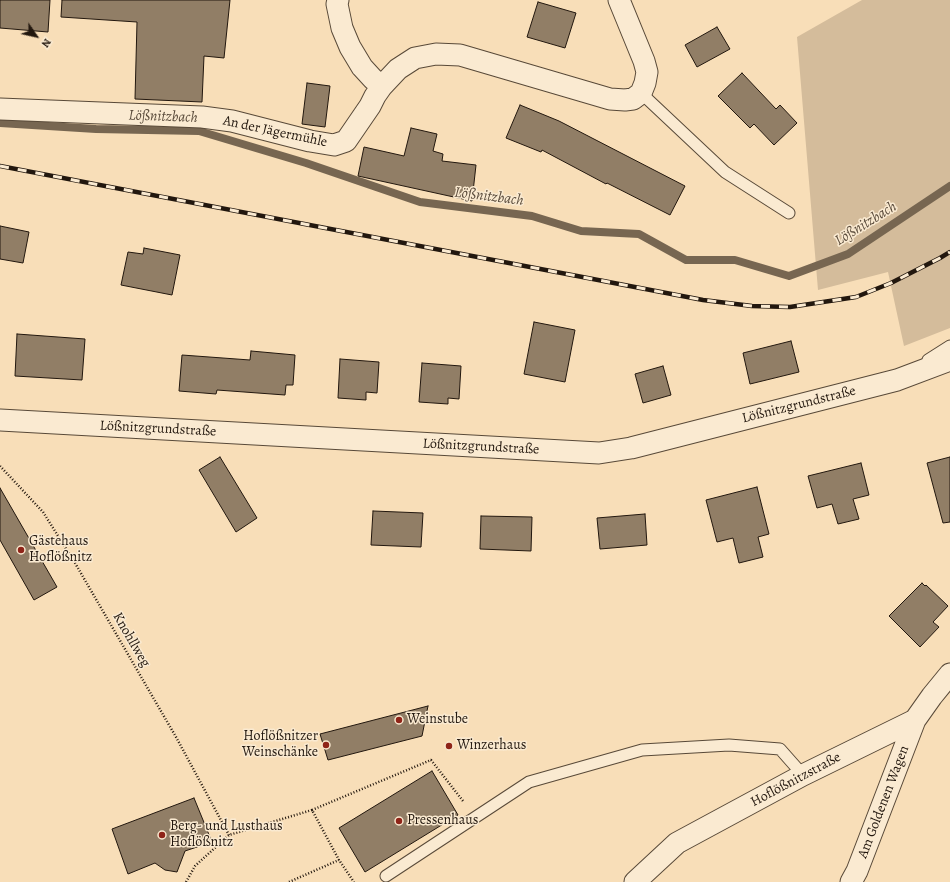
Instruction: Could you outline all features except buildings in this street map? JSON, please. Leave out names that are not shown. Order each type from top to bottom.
[{"type":"street","points":[[338,0],[342,28],[350,47],[362,67],[382,86]]},
{"type":"street","points":[[619,0],[647,72],[641,93]]},
{"type":"street","name":"An der Jägermühle","points":[[0,109],[202,117],[232,121],[310,141],[334,145],[346,141],[382,86],[398,69],[415,58],[436,54],[460,55],[610,100],[633,99],[641,93]]},
{"type":"street","name":"Lößnitzgrundstraße","points":[[0,420],[599,453],[631,448],[897,380],[950,360]]},
{"type":"street","name":"Hoflößnitzstraße","points":[[635,882],[678,843],[803,775],[915,720],[950,674]]},
{"type":"street","name":"Am Goldenen Wagen","points":[[851,882],[857,871],[915,720]]},
{"type":"lane","points":[[641,93],[725,172],[790,213]]},
{"type":"lane","points":[[897,380],[950,346]]},
{"type":"lane","points":[[386,876],[529,782],[642,750],[729,745],[780,749],[803,775]]},
{"type":"path","name":"Knohllweg","points":[[0,466],[43,512],[75,563],[176,737],[229,835]]},
{"type":"path","points":[[186,882],[195,866],[229,835],[312,810],[431,760],[465,803],[490,807]]},
{"type":"path","points":[[312,810],[339,860],[354,882]]},
{"type":"path","points":[[289,882],[339,860]]},
{"type":"shaded area","points":[[862,0],[950,0],[950,328],[904,346],[888,272],[818,290],[797,37]]},
{"type":"waterway","name":"Lößnitzbach","points":[[0,123],[96,129],[199,131],[306,163],[420,202],[532,216],[581,231],[639,234],[686,260],[735,260],[789,276],[848,254],[950,186]]},
{"type":"railway","points":[[0,166],[703,300],[752,306],[790,307],[856,297],[891,283],[950,252]]},
{"type":"place","name":"Gästehaus Hoflößnitz","points":[[21,550]]},
{"type":"place","name":"Weinstube","points":[[399,720]]},
{"type":"place","name":"Hoflößnitzer Weinschänke","points":[[326,745]]},
{"type":"place","name":"Winzerhaus","points":[[449,746]]},
{"type":"place","name":"Pressenhaus","points":[[399,821]]},
{"type":"place","name":"Berg- und Lusthaus Hoflößnitz","points":[[162,835]]}]
